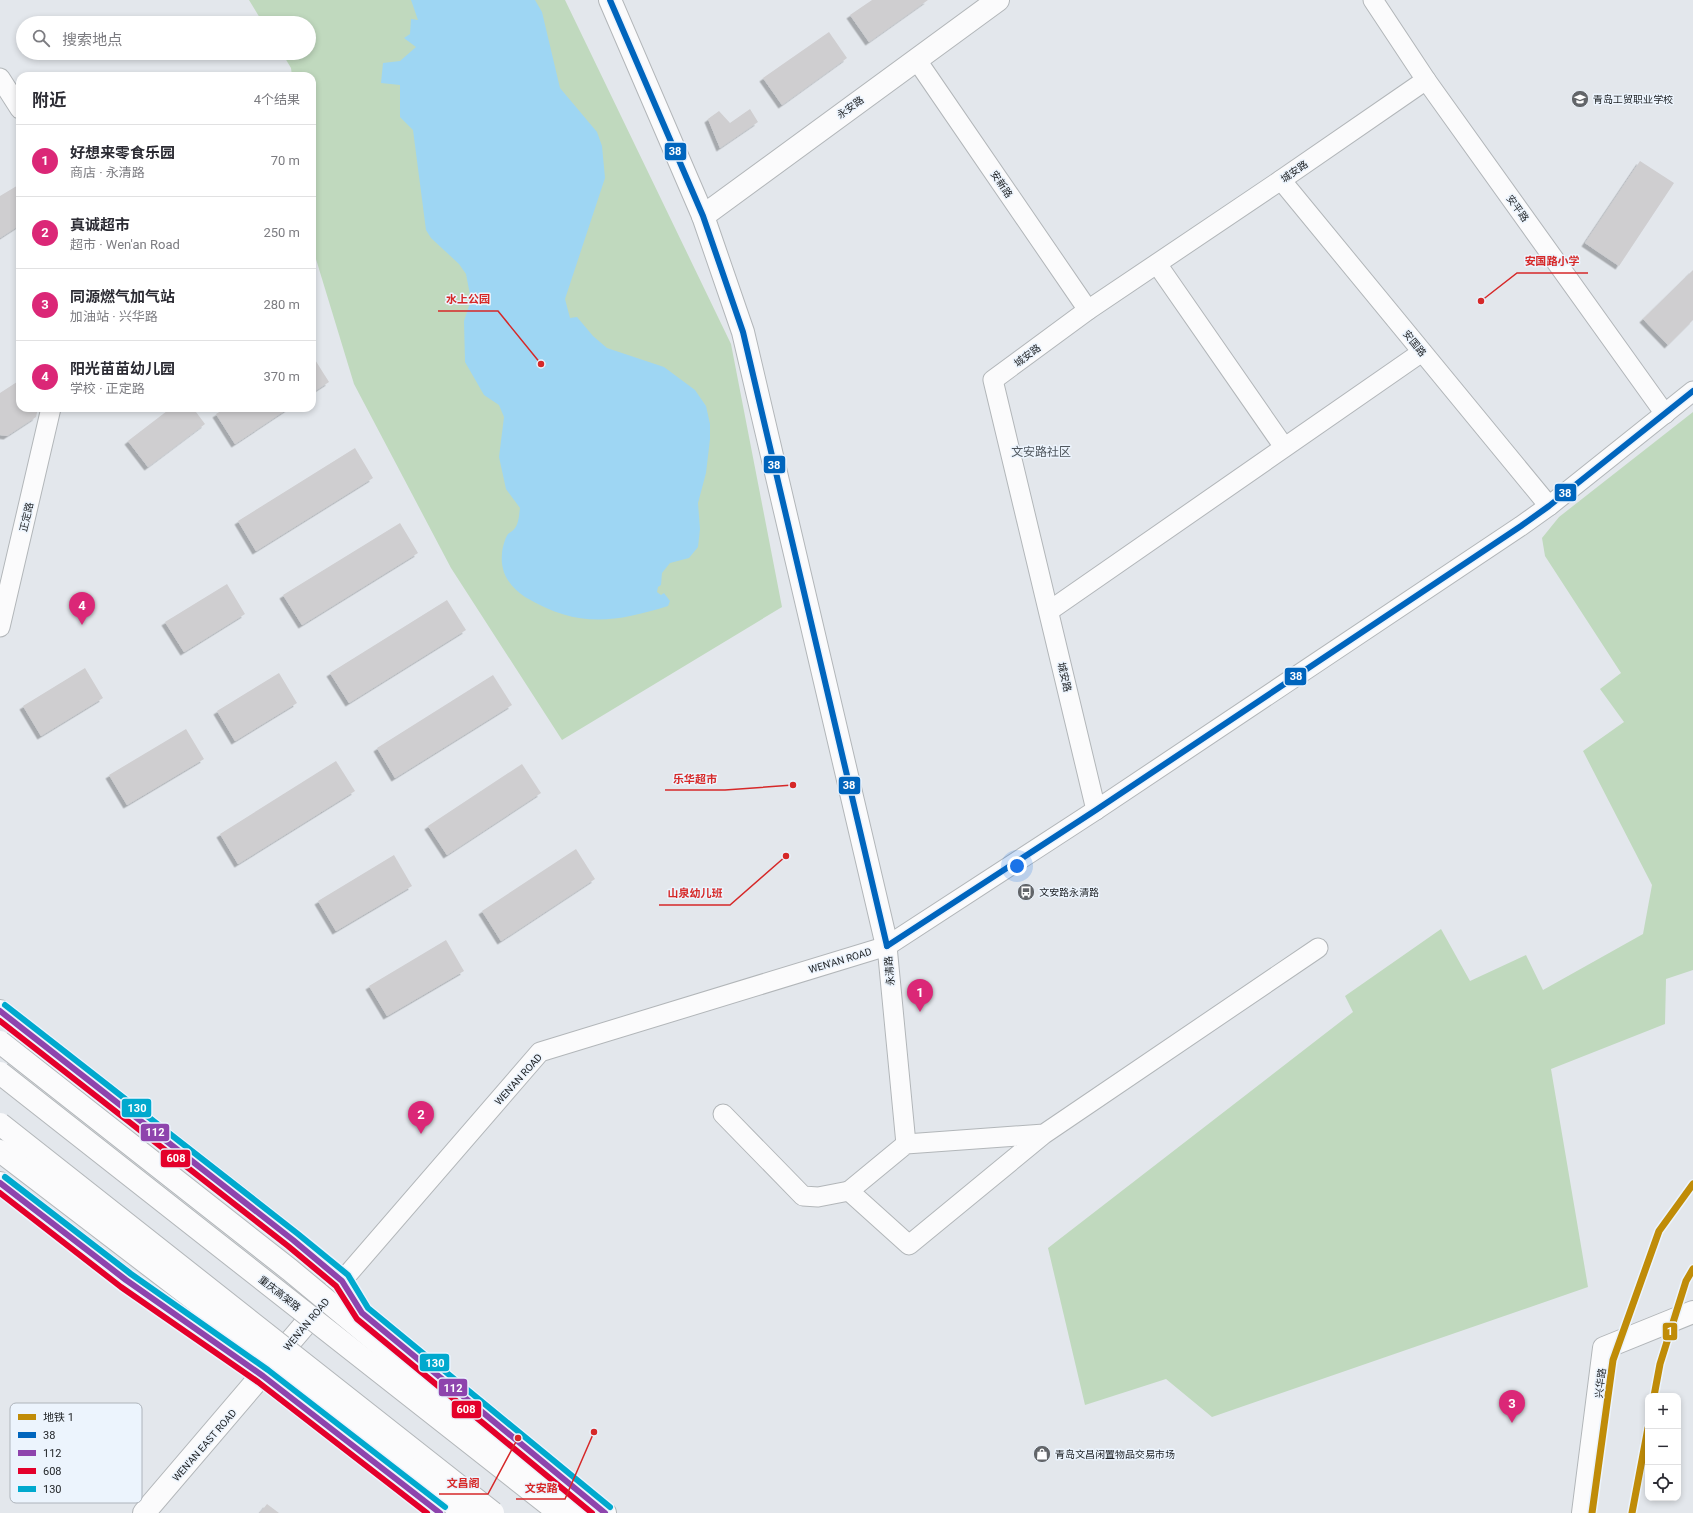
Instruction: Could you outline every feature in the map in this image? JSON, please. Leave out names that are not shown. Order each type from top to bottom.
[{"type":"main road","name":"永清路","points":[[610,0],[703,216],[743,332],[887,946]]},
{"type":"main road","name":"永安路","points":[[703,216],[998,0]]},
{"type":"main road","points":[[0,1011],[293,1240],[342,1281],[362,1313],[605,1513]]},
{"type":"main road","points":[[0,1042],[290,1270],[536,1474],[577,1513]]},
{"type":"main road","name":"重庆高架路","points":[[0,1073],[559,1513]]},
{"type":"main road","points":[[0,1124],[492,1513]]},
{"type":"main road","points":[[0,1151],[229,1326],[464,1513]]},
{"type":"main road","points":[[0,1183],[126,1280],[263,1376],[440,1513]]},
{"type":"main road","name":"WEN'AN ROAD","points":[[263,1376],[342,1281]]},
{"type":"main road","name":"兴华路","points":[[1584,1513],[1604,1348],[1693,1312]]},
{"type":"main road","name":"WEN'AN EAST ROAD","points":[[144,1513],[263,1376]]},
{"type":"street","name":"安平路","points":[[1373,0],[1426,80],[1665,414]]},
{"type":"street","name":"安新路","points":[[916,59],[1088,310]]},
{"type":"street","points":[[0,78],[16,104]]},
{"type":"street","name":"城安路","points":[[1096,810],[994,380],[1088,310],[1426,80]]},
{"type":"street","name":"安国路","points":[[1281,180],[1549,506]]},
{"type":"street","points":[[1157,264],[1284,447]]},
{"type":"street","points":[[1049,611],[1422,352]]},
{"type":"street","name":"WEN'AN ROAD","points":[[342,1281],[540,1052],[887,946],[1096,810],[1549,506],[1693,391]]},
{"type":"street","name":"正定路","points":[[0,627],[50,412]]},
{"type":"street","name":"永清路","points":[[887,946],[906,1144]]},
{"type":"street","points":[[849,1191],[909,1244],[1044,1134],[1318,948]]},
{"type":"street","points":[[723,1114],[803,1196],[818,1197],[849,1191],[906,1144],[1044,1134]]},
{"type":"green space","points":[[249,0],[565,0],[731,344],[782,607],[562,740],[451,568],[354,384],[316,259],[316,72],[292,72],[286,60],[316,60],[316,16],[259,16]]},
{"type":"green space","points":[[1693,412],[1693,970],[1666,979],[1665,1024],[1551,1069],[1588,1287],[1212,1417],[1166,1379],[1085,1405],[1048,1248],[1353,1012],[1345,996],[1441,929],[1470,981],[1526,955],[1543,990],[1643,934],[1652,885],[1583,751],[1624,722],[1600,689],[1621,673],[1545,556],[1542,538],[1559,517]]},
{"type":"water","points":[[411,0],[535,0],[542,12],[560,88],[597,132],[602,146],[605,178],[565,299],[570,318],[577,317],[593,336],[607,348],[664,367],[695,390],[706,406],[710,424],[710,439],[706,473],[698,503],[700,529],[698,547],[689,558],[670,563],[662,573],[661,585],[658,587],[657,592],[661,595],[664,593],[670,601],[668,606],[648,612],[612,619],[595,620],[579,618],[562,614],[544,607],[525,597],[515,589],[504,573],[502,561],[503,547],[508,534],[516,526],[520,508],[506,489],[499,457],[504,417],[499,405],[484,395],[465,362],[464,321],[471,300],[466,274],[459,264],[431,238],[426,230],[413,130],[400,117],[400,85],[381,83],[383,63],[400,61],[416,47],[404,38],[410,34],[411,19],[418,20]]},
{"type":"building","points":[[872,0],[928,0],[869,42],[850,15]]},
{"type":"building","points":[[829,32],[847,58],[782,105],[763,78]]},
{"type":"building","points":[[750,109],[758,122],[720,148],[708,119],[719,111],[730,123]]},
{"type":"building","points":[[1640,161],[1674,183],[1619,266],[1585,243]]},
{"type":"building","points":[[16,186],[16,228],[0,238],[0,196]]},
{"type":"building","points":[[1693,270],[1693,320],[1668,345],[1643,319]]},
{"type":"building","points":[[316,361],[329,382],[316,390]]},
{"type":"building","points":[[16,383],[16,412],[37,412],[36,417],[7,436],[0,435],[0,393]]},
{"type":"building","points":[[166,412],[196,412],[205,424],[148,467],[128,441]]},
{"type":"building","points":[[219,412],[283,412],[235,444],[216,414]]},
{"type":"building","points":[[355,448],[373,478],[256,551],[238,521]]},
{"type":"building","points":[[400,523],[418,553],[302,625],[283,595]]},
{"type":"building","points":[[227,584],[245,614],[184,652],[165,622]]},
{"type":"building","points":[[447,600],[466,630],[349,703],[330,673]]},
{"type":"building","points":[[85,668],[103,698],[41,736],[23,706]]},
{"type":"building","points":[[279,673],[297,703],[235,741],[217,711]]},
{"type":"building","points":[[493,675],[512,705],[395,778],[377,748]]},
{"type":"building","points":[[186,729],[204,759],[127,805],[109,775]]},
{"type":"building","points":[[336,761],[355,791],[238,864],[220,834]]},
{"type":"building","points":[[522,764],[541,793],[447,855],[428,826]]},
{"type":"building","points":[[576,849],[595,879],[501,941],[482,911]]},
{"type":"building","points":[[394,855],[412,886],[336,931],[318,901]]},
{"type":"building","points":[[446,940],[464,971],[387,1016],[369,986]]},
{"type":"building","points":[[267,1504],[279,1513],[260,1513]]},
{"type":"metro line","name":"1","points":[[1592,1513],[1613,1360],[1659,1231],[1693,1184]]},
{"type":"metro line","name":"1","points":[[1655,1393],[1660,1364],[1686,1281],[1693,1269]]},
{"type":"metro line","name":"1","points":[[1632,1513],[1648,1429]]},
{"type":"transit line","name":"38","points":[[610,0],[703,216],[743,332],[887,946]]},
{"type":"transit line","name":"38","points":[[887,946],[1096,810],[1521,526],[1549,506],[1693,391]]},
{"type":"transit line","name":"130","points":[[5,1005],[298,1234],[348,1275],[368,1308],[610,1507]]},
{"type":"transit line","name":"112","points":[[0,1011],[293,1240],[342,1281],[362,1313],[605,1513]]},
{"type":"transit line","name":"608","points":[[0,1021],[288,1246],[336,1286],[357,1319],[592,1513]]},
{"type":"transit line","name":"130","points":[[5,1177],[131,1274],[268,1370],[445,1507]]},
{"type":"transit line","name":"112","points":[[0,1183],[126,1280],[263,1376],[440,1513]]},
{"type":"transit line","name":"608","points":[[0,1193],[121,1287],[258,1382],[427,1513]]},
{"type":"place","name":"青岛工贸职业学校","points":[[1580,99]]},
{"type":"place","name":"安国路小学","points":[[1481,301]]},
{"type":"place","name":"水上公园","points":[[541,364]]},
{"type":"place","name":"阳光苗苗幼儿园","points":[[82,625]]},
{"type":"place","name":"乐华超市","points":[[793,785]]},
{"type":"place","name":"山泉幼儿班","points":[[786,856]]},
{"type":"place","name":"文安路永清路","points":[[1026,892]]},
{"type":"place","name":"好想来零食乐园","points":[[920,1012]]},
{"type":"place","name":"真诚超市","points":[[421,1134]]},
{"type":"place","name":"同源燃气加气站","points":[[1512,1423]]},
{"type":"place","name":"文安路","points":[[594,1432]]},
{"type":"place","name":"文昌阁","points":[[518,1438]]},
{"type":"place","name":"青岛文昌闲置物品交易市场","points":[[1042,1454]]},
{"type":"district","name":"文安路社区","points":[[1041,452]]}]
